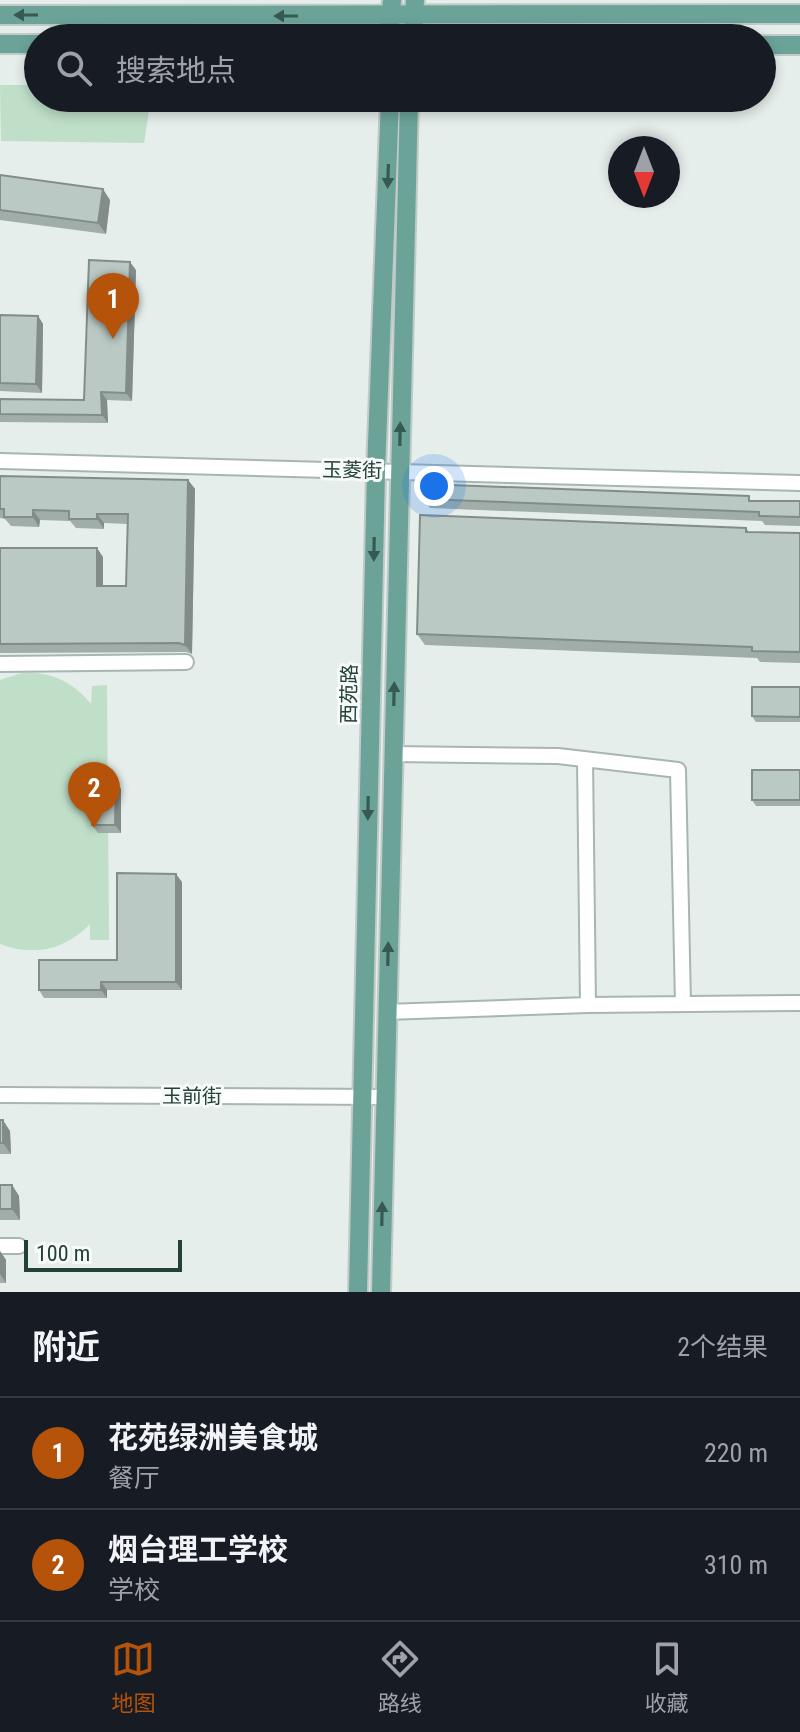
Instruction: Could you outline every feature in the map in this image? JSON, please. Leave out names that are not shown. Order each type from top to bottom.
[{"type":"main road","points":[[323,16],[348,0]]},
{"type":"main road","points":[[466,0],[486,14]]},
{"type":"main road","points":[[0,15],[323,16],[392,7],[486,14],[634,7],[695,7],[800,14]]},
{"type":"main road","points":[[0,44],[24,44]]},
{"type":"main road","points":[[776,45],[800,45]]},
{"type":"main road","name":"西苑路","points":[[358,1292],[376,471],[399,112]]},
{"type":"main road","name":"西苑路","points":[[381,1292],[399,471],[400,112]]},
{"type":"street","name":"玉菱街","points":[[0,461],[800,483]]},
{"type":"street","points":[[0,664],[186,662]]},
{"type":"street","points":[[392,754],[558,756],[678,770],[683,1004]]},
{"type":"street","points":[[585,760],[588,1005]]},
{"type":"street","points":[[386,1012],[588,1005],[800,1003]]},
{"type":"street","name":"玉前街","points":[[0,1095],[384,1097]]},
{"type":"street","points":[[0,1246],[19,1246]]},
{"type":"green space","points":[[54,23],[284,24],[53,24]]},
{"type":"green space","points":[[0,85],[24,85],[24,112],[149,112],[144,143],[1,141]]},
{"type":"green space","points":[[22,673],[42,674],[61,680],[91,704],[92,686],[107,685],[109,940],[90,940],[90,924],[70,940],[48,949],[24,950],[0,944],[0,680]]},
{"type":"building","points":[[0,175],[103,189],[98,223],[0,210]]},
{"type":"building","points":[[89,260],[130,262],[126,393],[101,392],[102,415],[0,414],[0,399],[84,400]]},
{"type":"building","points":[[0,315],[38,316],[36,384],[0,383]]},
{"type":"building","points":[[0,476],[188,480],[185,645],[0,644],[0,548],[97,548],[97,586],[126,586],[128,514],[97,514],[97,519],[69,519],[69,511],[33,510],[33,517],[4,517],[4,509],[0,509]]},
{"type":"building","points":[[424,484],[749,496],[749,501],[800,501],[800,517],[759,516],[759,512],[424,499]]},
{"type":"building","points":[[420,515],[746,528],[746,532],[800,533],[800,652],[752,651],[752,647],[417,634]]},
{"type":"building","points":[[752,687],[800,687],[800,717],[752,716]]},
{"type":"building","points":[[752,770],[800,770],[800,800],[752,800]]},
{"type":"building","points":[[92,780],[116,780],[115,825],[92,825]]},
{"type":"building","points":[[117,873],[176,874],[176,982],[101,982],[101,990],[39,990],[39,960],[117,960]]},
{"type":"building","points":[[0,1120],[3,1120],[3,1143],[0,1143]]},
{"type":"building","points":[[0,1185],[12,1185],[12,1209],[0,1209]]},
{"type":"place","name":"花苑绿洲美食城","points":[[113,339]]},
{"type":"place","name":"烟台理工学校","points":[[94,828]]}]
